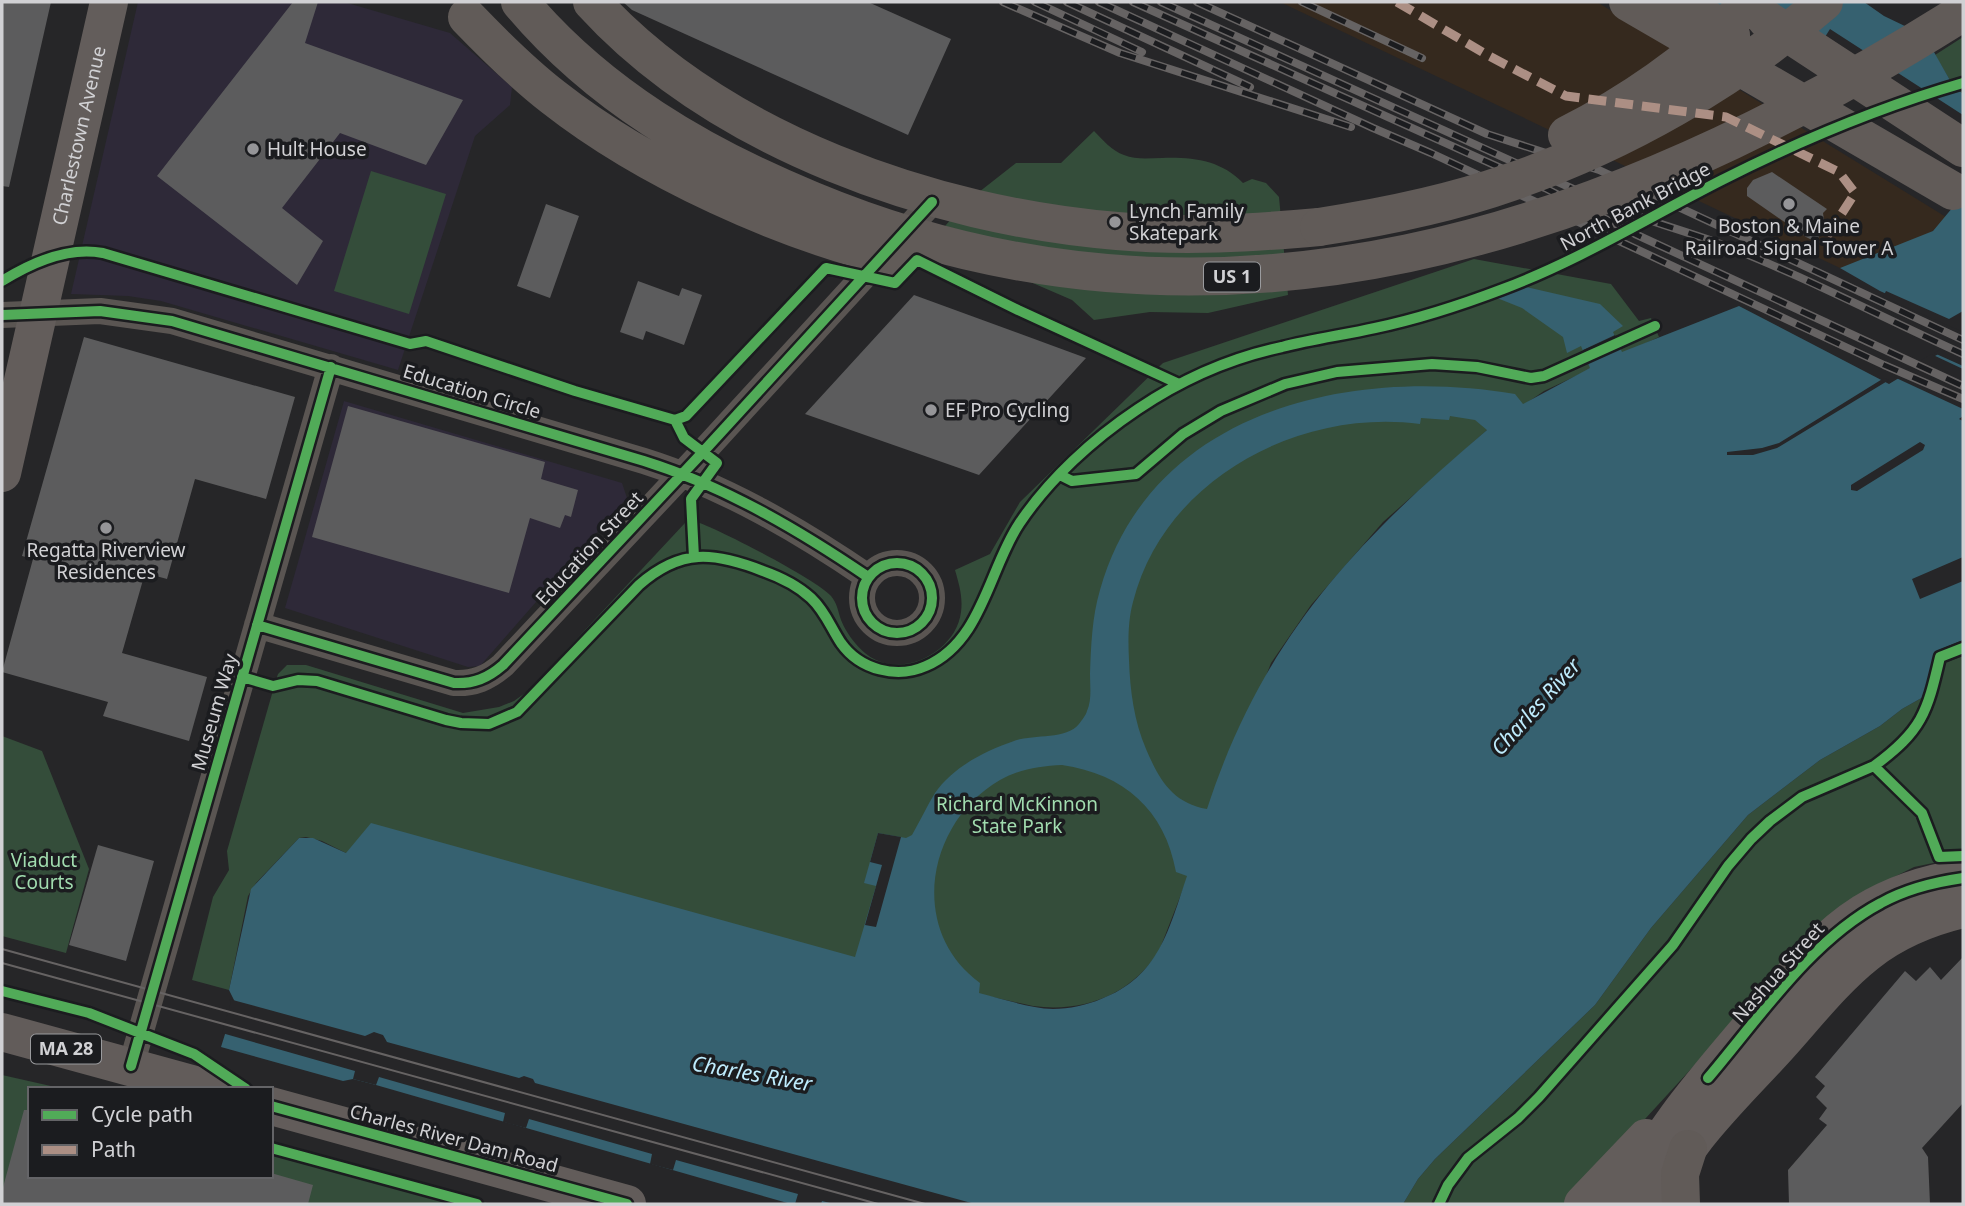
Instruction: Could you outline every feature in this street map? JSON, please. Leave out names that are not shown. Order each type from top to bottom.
[{"type":"highway","points":[[455,2],[523,73],[554,98],[624,145],[723,197],[844,243],[890,257],[958,272],[1043,283],[1176,285],[1291,273]]},
{"type":"highway","name":"US 1","points":[[520,2],[551,37],[605,85],[677,134],[752,174],[864,221],[934,243],[988,256],[1093,272],[1171,277],[1291,273],[1370,261],[1446,245],[1563,210],[1712,150],[1824,95],[1963,12]]},
{"type":"highway","name":"US 1","points":[[592,2],[657,60],[736,114],[824,158],[916,192],[995,213],[1117,231],[1236,233],[1319,227],[1396,214],[1511,182],[1594,148],[1705,89],[1753,57],[1824,2]]},
{"type":"highway","points":[[1628,2],[1958,195]]},
{"type":"highway","points":[[1682,2],[1907,153],[1958,195]]},
{"type":"highway","points":[[1741,2],[1963,148]]},
{"type":"highway","points":[[1319,227],[1501,163],[1570,133],[1630,99],[1680,65],[1709,42],[1750,2]]},
{"type":"highway","name":"MA 28","points":[[2,1032],[203,1087]]},
{"type":"highway","name":"Charles River Dam Road","points":[[273,1107],[627,1204]]},
{"type":"highway","points":[[1681,1204],[1681,1174],[1688,1149]]},
{"type":"main road","name":"Charlestown Avenue","points":[[2,473],[109,2]]},
{"type":"main road","name":"Nashua Street","points":[[1626,1204],[1649,1159],[1692,1096],[1795,974],[1844,926],[1882,902],[1904,892],[1963,878]]},
{"type":"main road","points":[[1656,1204],[1666,1182],[1688,1149],[1853,965],[1902,931],[1938,915],[1963,909]]},
{"type":"main road","points":[[1583,1204],[1671,1111],[1708,1078]]},
{"type":"street","name":"Education Street","points":[[257,625],[454,683],[478,681],[503,665],[932,202]]},
{"type":"street","name":"Education Circle","points":[[2,315],[100,311],[160,318],[644,461],[732,497],[790,527],[868,578]]},
{"type":"street","name":"Museum Way","points":[[131,1066],[331,367]]},
{"type":"shaded area","points":[[138,2],[344,2],[450,33],[512,87],[510,105],[475,136],[398,370],[161,301],[128,296],[71,294]]},
{"type":"shaded area","points":[[1280,2],[1597,2],[1946,217],[1923,237],[1840,268]]},
{"type":"shaded area","points":[[344,401],[622,483],[627,498],[480,666],[468,667],[285,608]]},
{"type":"green space","points":[[1963,37],[1963,94],[1951,82],[1935,55]]},
{"type":"green space","name":"Lynch Family Skatepark","points":[[1094,131],[1112,148],[1129,157],[1195,159],[1225,169],[1243,183],[1252,179],[1266,183],[1279,197],[1288,295],[1208,313],[1150,312],[1094,320],[1072,300],[933,240],[965,203],[1016,163],[1061,163]]},
{"type":"green space","points":[[371,171],[446,194],[409,314],[334,291]]},
{"type":"green space","name":"Richard McKinnon State Park","points":[[1474,259],[1611,284],[1639,321],[1651,318],[1659,337],[1544,391],[1487,430],[1383,522],[1311,605],[1271,663],[1159,951],[1135,979],[1120,990],[1104,998],[1070,1007],[1033,1006],[346,853],[322,841],[306,837],[299,838],[256,883],[248,896],[229,990],[192,980],[213,897],[229,870],[227,851],[276,680],[287,665],[306,665],[463,713],[499,707],[528,691],[685,523],[691,520],[764,554],[822,589],[835,601],[847,632],[870,657],[889,664],[917,661],[930,656],[941,647],[958,625],[961,601],[955,570],[990,554],[1020,502],[1163,363]]},
{"type":"green space","points":[[1963,656],[1963,862],[1914,867],[1886,881],[1824,924],[1567,1204],[1403,1204],[1418,1179],[1435,1159],[1595,1005],[1651,928],[1748,815],[1820,760],[1880,726],[1925,696],[1930,669]]},
{"type":"green space","name":"Viaduct Courts","points":[[2,736],[42,751],[89,869],[66,953],[2,936]]},
{"type":"green space","points":[[2,1075],[55,1087],[28,1087],[28,1178],[273,1178],[273,1144],[491,1204],[2,1204]]},
{"type":"water","points":[[1714,2],[1864,2],[1884,16],[1909,28],[1930,45],[1951,82],[1963,94],[1963,162]]},
{"type":"water","points":[[1963,195],[1963,329],[1880,291],[1840,268],[1933,231]]},
{"type":"water","name":"Charles River","points":[[1504,282],[1600,304],[1623,326],[1613,332],[1622,352],[1739,306],[1889,384],[1963,339],[1963,416],[1959,419],[1963,421],[1963,640],[1934,652],[1925,696],[1880,726],[1820,760],[1748,815],[1651,928],[1595,1005],[1435,1159],[1418,1179],[1403,1204],[791,1204],[376,1085],[353,1079],[343,1081],[221,1047],[235,1002],[229,990],[251,889],[299,838],[313,838],[346,853],[371,823],[855,957],[876,886],[864,883],[878,833],[906,838],[912,835],[935,793],[960,768],[981,755],[1014,741],[1066,732],[1084,718],[1089,707],[1091,642],[1100,590],[1126,528],[1163,479],[1211,441],[1265,414],[1326,396],[1389,387],[1452,387],[1515,394],[1523,404],[1590,368],[1581,346],[1567,353],[1563,337],[1522,308],[1497,298]],"holes":[[[1450,416],[1475,420],[1487,430],[1395,513],[1354,555],[1318,598],[1255,694],[1229,749],[1207,809],[1195,806],[1176,795],[1156,770],[1138,728],[1128,645],[1133,602],[1149,558],[1174,520],[1206,487],[1243,461],[1284,441],[1328,428],[1374,422],[1420,424],[1421,418],[1449,420]],[[1062,765],[1104,777],[1122,786],[1138,799],[1162,830],[1176,872],[1187,876],[1159,949],[1136,978],[1121,990],[1096,1001],[1053,1009],[979,993],[980,983],[957,961],[942,935],[935,907],[935,877],[942,849],[956,822],[975,799],[1000,780],[1015,773]]]},
{"type":"pier","points":[[1830,29],[1963,115],[1963,165],[1815,53]]},
{"type":"pier","points":[[1886,291],[1949,319],[1963,311],[1963,332],[1883,297]]},
{"type":"pier","points":[[1615,335],[1620,347],[1588,362],[1583,350]]},
{"type":"pier","points":[[1963,335],[1963,366],[1934,353],[1961,336]]},
{"type":"pier","points":[[1931,354],[1963,369],[1963,409],[1894,377]]},
{"type":"pier","points":[[1884,378],[1889,380],[1777,448],[1753,455],[1727,455],[1727,452],[1779,443]]},
{"type":"pier","points":[[1920,442],[1925,445],[1923,450],[1857,491],[1851,490],[1851,485]]},
{"type":"pier","points":[[1963,557],[1963,581],[1920,599],[1912,579]]},
{"type":"pier","points":[[878,833],[901,837],[876,927],[865,925],[882,865],[870,862]]},
{"type":"pier","points":[[229,999],[365,1036],[374,1032],[383,1035],[387,1042],[519,1078],[524,1076],[533,1079],[535,1083],[975,1204],[834,1204],[822,1201],[821,1204],[795,1204],[798,1194],[676,1160],[673,1170],[650,1164],[652,1154],[529,1119],[526,1128],[503,1122],[505,1113],[379,1077],[376,1085],[353,1079],[355,1071],[222,1033],[231,1002]]},
{"type":"building","points":[[2,2],[51,2],[9,187],[2,186]]},
{"type":"building","name":"Hult House","points":[[293,2],[318,2],[305,43],[463,100],[426,165],[340,133],[282,208],[323,241],[297,285],[157,176]]},
{"type":"building","points":[[623,2],[868,2],[951,39],[908,135],[632,10]]},
{"type":"building","name":"Boston & Maine Railroad Signal Tower A","points":[[1772,172],[1827,209],[1823,213],[1825,228],[1818,238],[1812,240],[1806,237],[1747,196],[1747,188],[1753,180]]},
{"type":"building","points":[[546,204],[579,216],[550,298],[517,286]]},
{"type":"building","points":[[638,281],[679,296],[682,288],[702,295],[684,345],[646,331],[643,340],[620,332]]},
{"type":"building","points":[[914,295],[1086,358],[979,475],[805,414]]},
{"type":"building","name":"Regatta Riverview Residences","points":[[84,337],[295,397],[266,499],[195,479],[167,579],[145,573],[122,653],[207,677],[189,741],[103,716],[108,702],[2,672],[33,559],[22,556]]},
{"type":"building","points":[[348,406],[545,462],[541,479],[578,490],[571,517],[565,515],[560,528],[530,518],[509,593],[312,537]]},
{"type":"building","points":[[98,845],[154,861],[126,961],[69,945]]},
{"type":"building","points":[[1963,957],[1963,1103],[1922,1148],[1928,1157],[1930,1204],[1789,1204],[1788,1170],[1827,1125],[1819,1119],[1827,1108],[1816,1097],[1825,1086],[1815,1077],[1905,971],[1916,981],[1930,967],[1941,980]]},
{"type":"building","points":[[24,1110],[28,1110],[28,1178],[273,1178],[273,1174],[313,1185],[308,1204],[2,1204],[2,1191]]},
{"type":"tram line","points":[[2,949],[925,1204]]},
{"type":"tram line","points":[[2,963],[878,1204]]},
{"type":"railway","points":[[1003,2],[1120,53],[1351,127]]},
{"type":"railway","points":[[1035,2],[1142,52]]},
{"type":"railway","points":[[1067,2],[1250,87]]},
{"type":"railway","points":[[1099,2],[1963,399]]},
{"type":"railway","points":[[1133,2],[1545,188],[1635,234],[1963,386]]},
{"type":"railway","points":[[1161,2],[1602,202],[1749,255],[1963,354]]},
{"type":"railway","points":[[1197,2],[1487,134],[1599,170],[1963,340]]},
{"type":"railway","points":[[1302,2],[1422,58]]},
{"type":"marked path","points":[[1397,2],[1489,56],[1566,96],[1726,117],[1839,172],[1855,193],[1822,244]]},
{"type":"cycle path","name":"North Bank Bridge","points":[[242,677],[273,686],[298,680],[317,681],[446,720],[489,724],[517,712],[639,585],[654,573],[684,559],[698,557],[729,560],[794,585],[816,603],[841,643],[858,660],[891,672],[915,670],[945,655],[960,640],[982,603],[1019,524],[1044,491],[1105,433],[1171,389],[1244,357],[1407,320],[1532,278],[1780,152],[1871,114],[1963,83]]},
{"type":"cycle path","points":[[257,625],[454,683],[474,681],[492,673],[503,665],[702,453],[932,202]]},
{"type":"cycle path","points":[[2,281],[25,268],[63,254],[90,251],[103,253],[410,344],[426,341],[575,391],[675,420],[686,416],[826,268],[895,283],[917,260],[1179,384]]},
{"type":"cycle path","points":[[2,315],[100,311],[172,321],[644,461],[732,496],[868,577]]},
{"type":"cycle path","points":[[1060,475],[1072,481],[1136,474],[1183,434],[1221,411],[1285,384],[1337,372],[1432,364],[1477,367],[1531,378],[1544,376],[1655,326]]},
{"type":"cycle path","points":[[131,1066],[331,367]]},
{"type":"cycle path","points":[[675,420],[684,438],[717,463],[691,499],[694,557]]},
{"type":"cycle path","points":[[904,563],[917,569],[926,578],[930,584],[932,598],[930,612],[922,623],[911,631],[890,633],[872,623],[864,612],[862,591],[872,573],[883,565],[904,563]]},
{"type":"cycle path","points":[[1874,766],[1913,731],[1926,707],[1940,657],[1963,648]]},
{"type":"cycle path","points":[[1439,1204],[1448,1185],[1468,1158],[1518,1118],[1539,1097],[1673,945],[1728,866],[1751,839],[1802,797],[1874,766],[1922,813],[1939,857],[1963,856]]},
{"type":"cycle path","points":[[1708,1078],[1787,982],[1809,959],[1856,919],[1900,894],[1963,878]]},
{"type":"cycle path","points":[[2,991],[89,1013],[194,1054],[243,1087]]},
{"type":"cycle path","points":[[273,1107],[627,1204]]},
{"type":"cycle path","points":[[273,1149],[477,1204]]},
{"type":"place","name":"Hult House","points":[[253,149]]},
{"type":"place","name":"Boston & Maine Railroad Signal Tower A","points":[[1789,204]]},
{"type":"place","name":"Lynch Family Skatepark","points":[[1115,222]]},
{"type":"place","name":"EF Pro Cycling","points":[[931,410]]},
{"type":"place","name":"Regatta Riverview Residences","points":[[106,528]]}]
